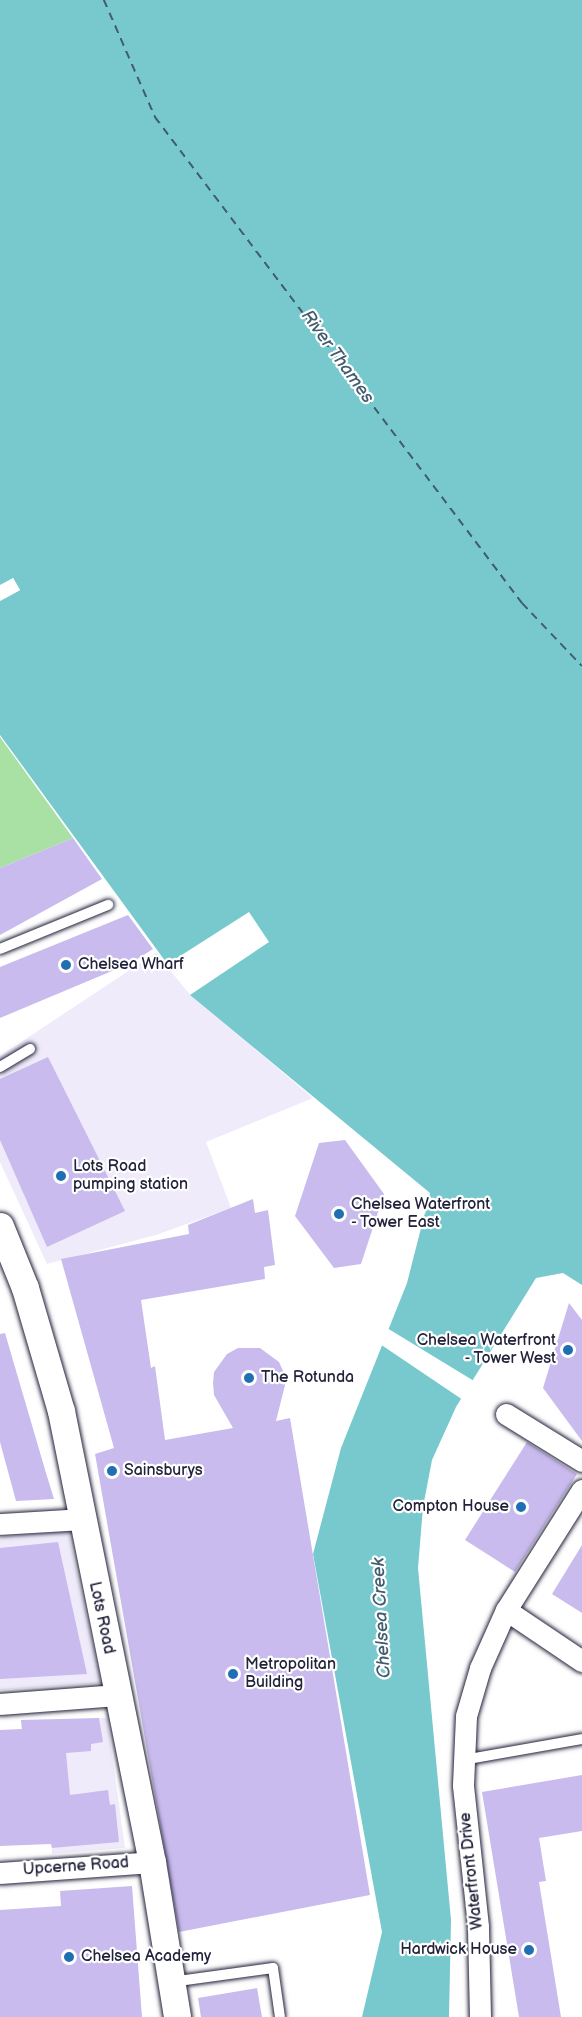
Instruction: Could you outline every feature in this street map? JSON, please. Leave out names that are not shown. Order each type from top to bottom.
[{"type":"street","name":"Lots Road","points":[[0,1226],[26,1288],[61,1411],[152,1862],[177,2017]]},
{"type":"street","points":[[506,1414],[582,1461]]},
{"type":"street","name":"Waterfront Drive","points":[[480,2017],[478,1926],[463,1760],[466,1716],[493,1632],[582,1490]]},
{"type":"street","points":[[0,1524],[81,1519]]},
{"type":"street","points":[[506,1610],[582,1661]]},
{"type":"street","points":[[0,1704],[117,1695]]},
{"type":"street","name":"Upcerne Road","points":[[0,1873],[152,1862]]},
{"type":"lane","points":[[0,949],[108,905]]},
{"type":"lane","points":[[0,1067],[30,1049]]},
{"type":"lane","points":[[463,1760],[582,1739]]},
{"type":"lane","points":[[171,1982],[273,1968],[280,2017]]},
{"type":"shaded area","points":[[157,952],[190,995],[313,1098],[206,1142],[231,1208],[156,1235],[47,1264],[0,1162],[0,1056]]},
{"type":"shaded area","points":[[68,1531],[101,1683],[0,1690],[0,1537]]},
{"type":"shaded area","points":[[107,1718],[125,1848],[52,1854],[49,1784],[24,1785],[21,1721]]},
{"type":"green space","points":[[0,737],[73,838],[0,868]]},
{"type":"water","points":[[0,0],[582,0],[582,1285],[563,1273],[536,1278],[456,1407],[432,1460],[423,1507],[418,1568],[451,1920],[449,2017],[362,2017],[382,1932],[313,1554],[341,1448],[407,1283],[430,1193],[190,995],[0,735],[0,601],[20,590],[13,578],[0,585]]},
{"type":"pier","points":[[13,578],[20,590],[0,601],[16,589],[12,582],[0,588]]},
{"type":"pier","points":[[249,912],[269,942],[190,995],[166,965]]},
{"type":"pier","points":[[387,1328],[474,1381],[463,1400],[380,1344]]},
{"type":"building","points":[[73,838],[102,879],[0,935],[0,868]]},
{"type":"building","name":"Chelsea Wharf","points":[[128,915],[153,949],[131,963],[0,1018],[0,967]]},
{"type":"building","name":"Lots Road pumping station","points":[[48,1057],[125,1211],[47,1247],[0,1140],[0,1079]]},
{"type":"building","name":"Chelsea Waterfront - Tower East","points":[[345,1140],[384,1194],[361,1264],[334,1268],[295,1216],[319,1143]]},
{"type":"building","name":"Metropolitan Building","points":[[253,1199],[255,1213],[268,1210],[275,1265],[264,1267],[265,1279],[141,1300],[151,1368],[155,1366],[165,1440],[233,1428],[214,1395],[213,1383],[214,1372],[227,1354],[238,1348],[260,1348],[279,1362],[284,1373],[285,1385],[276,1421],[290,1418],[370,1895],[179,1932],[95,1454],[114,1448],[61,1259],[189,1234],[188,1225]]},
{"type":"building","name":"Chelsea Waterfront - Tower West","points":[[569,1303],[582,1320],[582,1441],[543,1388]]},
{"type":"building","points":[[5,1333],[54,1499],[16,1501],[0,1442],[0,1334]]},
{"type":"building","name":"Compton House","points":[[527,1442],[577,1474],[515,1572],[465,1540]]},
{"type":"building","points":[[58,1542],[87,1674],[0,1679],[0,1548]]},
{"type":"building","points":[[582,1545],[582,1613],[552,1594]]},
{"type":"building","points":[[99,1718],[103,1742],[91,1744],[91,1751],[66,1753],[70,1795],[108,1790],[110,1805],[115,1804],[119,1842],[52,1848],[51,1844],[0,1846],[0,1730],[22,1729],[21,1720]]},
{"type":"building","name":"Hardwick House","points":[[582,1775],[582,1831],[539,1838],[546,1881],[539,1882],[561,2017],[519,2017],[482,1792]]},
{"type":"building","name":"Chelsea Academy","points":[[132,1886],[142,2017],[0,2017],[0,1910],[61,1906],[60,1891]]},
{"type":"building","points":[[257,1988],[262,2017],[201,2017],[198,1998]]},
{"type":"ferry route","points":[[104,0],[155,117],[522,603],[582,666]]},
{"type":"place","name":"Chelsea Wharf","points":[[66,965]]},
{"type":"place","name":"Lots Road pumping station","points":[[61,1176]]},
{"type":"place","name":"Chelsea Waterfront - Tower East","points":[[339,1214]]},
{"type":"place","name":"Chelsea Waterfront - Tower West","points":[[568,1350]]},
{"type":"place","name":"The Rotunda","points":[[249,1378]]},
{"type":"place","name":"Sainsburys","points":[[112,1471]]},
{"type":"place","name":"Compton House","points":[[521,1507]]},
{"type":"place","name":"Metropolitan Building","points":[[233,1674]]},
{"type":"place","name":"Hardwick House","points":[[529,1950]]},
{"type":"place","name":"Chelsea Academy","points":[[69,1957]]},
{"type":"water label","name":"River Thames","points":[[337,357]]},
{"type":"water label","name":"Chelsea Creek","points":[[382,1618]]}]
